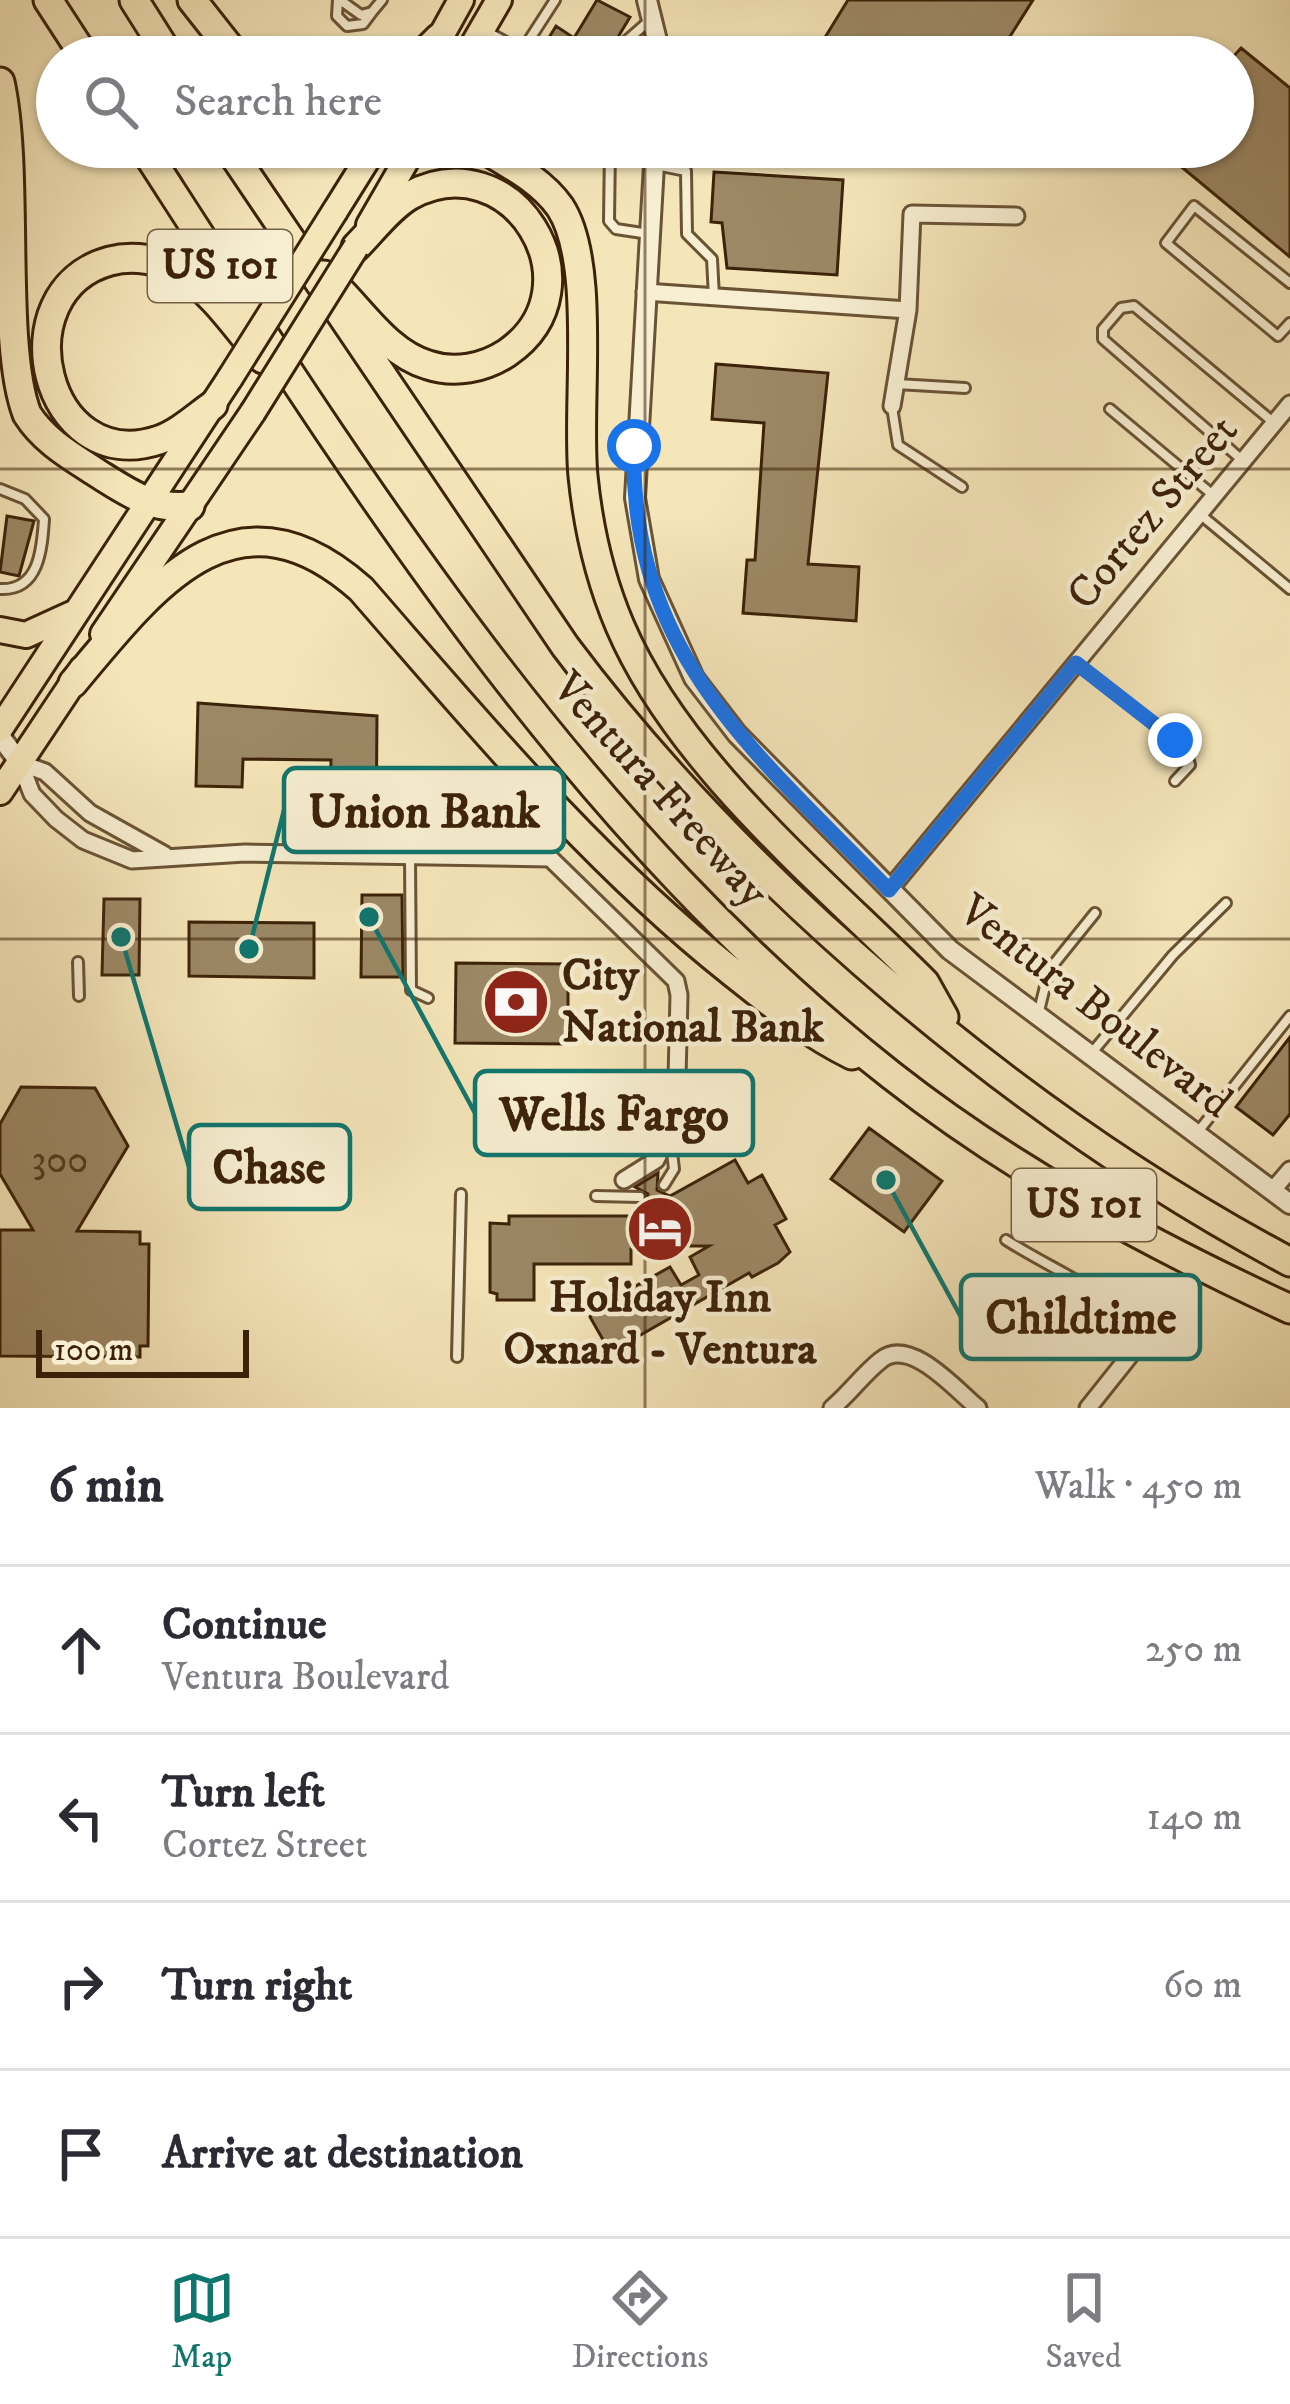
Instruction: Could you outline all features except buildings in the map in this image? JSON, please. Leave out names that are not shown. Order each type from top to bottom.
[{"type":"highway","points":[[48,0],[71,36]]},
{"type":"highway","points":[[134,0],[157,36]]},
{"type":"highway","points":[[192,0],[220,36]]},
{"type":"highway","points":[[0,82],[9,153],[8,338],[17,393],[32,422],[60,449],[148,504],[190,506]]},
{"type":"highway","name":"Ventura Freeway","points":[[157,168],[296,384],[534,720],[694,899],[893,1076],[1119,1226],[1290,1309]]},
{"type":"highway","name":"Ventura Freeway","points":[[242,168],[619,717],[748,855],[955,1037],[1131,1167],[1290,1262]]},
{"type":"highway","points":[[515,168],[559,206],[570,227],[580,288],[582,473],[589,520],[620,626],[645,674],[722,778],[925,983],[955,1037]]},
{"type":"highway","points":[[295,249],[399,351],[429,366],[467,369],[495,361],[520,344],[545,301],[549,276],[539,232],[508,197],[485,186],[434,185],[406,198],[356,247]]},
{"type":"highway","points":[[213,405],[175,433],[146,443],[114,443],[85,431],[55,402],[42,371],[40,339],[56,298],[98,265],[130,259],[163,263],[192,279],[268,365],[296,384]]},
{"type":"highway","points":[[73,682],[150,590],[203,552],[264,544],[325,561],[361,589],[544,799],[623,879],[812,1035],[893,1076]]},
{"type":"main road","points":[[438,36],[460,0]]},
{"type":"main road","points":[[0,732],[362,168]]},
{"type":"main road","points":[[11,776],[253,412],[402,168]]},
{"type":"main road","points":[[0,630],[26,635],[74,613]]},
{"type":"street","name":"Ventura Boulevard","points":[[654,168],[635,498],[649,578],[663,618],[721,715],[950,950],[1290,1204]]},
{"type":"street","points":[[892,406],[908,310],[914,212],[1016,216]]},
{"type":"street","points":[[645,292],[908,310]]},
{"type":"street","name":"Cortez Street","points":[[889,890],[1290,404]]},
{"type":"street","points":[[0,732],[11,776],[83,840],[132,860],[166,855],[550,858],[676,981],[679,1075],[670,1134],[656,1160],[623,1180]]},
{"type":"street","points":[[11,776],[45,772],[90,813],[166,855]]},
{"type":"street","points":[[1272,1191],[1290,1170]]},
{"type":"street","points":[[1088,1408],[1147,1334]]},
{"type":"street","points":[[832,1408],[883,1358],[898,1353],[922,1362],[978,1408]]},
{"type":"lane","points":[[339,0],[357,14],[372,12],[382,0]]},
{"type":"lane","points":[[532,36],[555,0]]},
{"type":"lane","points":[[630,36],[651,8]]},
{"type":"lane","points":[[610,168],[609,220],[616,229],[649,234]]},
{"type":"lane","points":[[682,168],[686,170],[687,234],[712,259],[714,297]]},
{"type":"lane","points":[[1290,283],[1194,206],[1166,243],[1279,336],[1290,323]]},
{"type":"lane","points":[[1244,460],[1141,377],[1102,339],[1102,329],[1121,308],[1133,306],[1274,423]]},
{"type":"lane","points":[[896,384],[964,388]]},
{"type":"lane","points":[[892,406],[898,445],[962,487]]},
{"type":"lane","points":[[1111,409],[1214,496]]},
{"type":"lane","points":[[0,489],[25,499],[44,520],[34,574],[19,588],[0,589]]},
{"type":"lane","points":[[1199,514],[1290,589]]},
{"type":"lane","points":[[1076,663],[1186,749],[1190,765],[1175,782]]},
{"type":"lane","points":[[410,856],[411,990],[428,998]]},
{"type":"lane","points":[[1089,1057],[1172,956],[1226,903]]},
{"type":"lane","points":[[1036,1018],[1049,970],[1095,913]]},
{"type":"lane","points":[[78,962],[79,996]]},
{"type":"lane","points":[[1196,1134],[1290,1016]]},
{"type":"lane","points":[[664,1185],[674,1168],[670,1134]]},
{"type":"lane","points":[[457,1357],[461,1194]]},
{"type":"lane","points":[[596,1196],[640,1197]]},
{"type":"lane","points":[[1006,1240],[1062,1276],[1083,1278],[1147,1334]]},
{"type":"place","name":"Wells Fargo","points":[[369,917]]},
{"type":"place","name":"Chase","points":[[121,937]]},
{"type":"place","name":"Union Bank","points":[[249,949]]},
{"type":"place","name":"City National Bank","points":[[516,1002]]},
{"type":"place","name":"Childtime","points":[[886,1180]]},
{"type":"place","name":"Holiday Inn Oxnard - Ventura","points":[[660,1229]]},
{"type":"route","points":[[634,446],[640,539],[663,618],[681,656],[706,697],[737,734],[889,890],[1076,663],[1175,740]]}]
